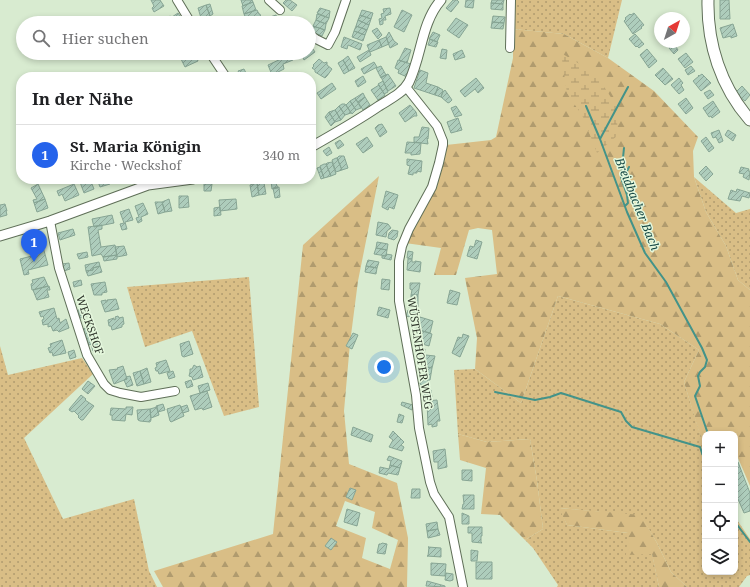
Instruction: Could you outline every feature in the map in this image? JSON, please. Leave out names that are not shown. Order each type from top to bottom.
[{"type":"main road","points":[[708,0],[710,35],[719,68],[728,88],[750,120]]},
{"type":"street","points":[[176,0],[186,16]]},
{"type":"street","points":[[269,0],[280,10]]},
{"type":"street","points":[[316,39],[328,45],[335,32],[346,0]]},
{"type":"street","points":[[316,144],[355,122],[398,94],[406,87],[413,73],[430,18],[441,0]]},
{"type":"street","points":[[510,48],[511,0]]},
{"type":"street","points":[[215,60],[223,72]]},
{"type":"street","name":"WÜSTENHOFER WEG","points":[[406,87],[437,126],[443,140],[443,145],[441,158],[432,187],[408,229],[402,246],[399,261],[399,301],[416,395],[419,428],[430,482],[434,494],[449,517],[463,587]]},
{"type":"street","points":[[0,236],[50,221],[148,185],[156,184]]},
{"type":"street","name":"WECKSHOF","points":[[50,221],[59,268],[85,348],[104,384],[110,390],[120,394],[141,397],[175,391]]},
{"type":"green space","points":[[513,0],[622,0],[608,58],[564,34],[513,29]]},
{"type":"green space","points":[[513,29],[564,34],[608,58],[654,91],[698,137],[693,151],[694,177],[706,212],[726,246],[738,280],[750,290],[750,486],[738,458],[738,431],[702,431],[702,442],[684,382],[699,350],[660,324],[558,296],[521,403],[475,369],[477,338],[465,278],[497,274],[492,230],[478,228],[469,230],[456,275],[434,275],[441,248],[405,243],[437,187],[446,145],[491,140],[496,137],[513,58]]},
{"type":"green space","points":[[561,53],[595,73],[616,105],[618,135],[597,153],[583,117],[567,93]]},
{"type":"green space","points":[[379,176],[358,281],[350,343],[344,411],[349,464],[397,483],[408,538],[407,587],[163,587],[154,571],[273,534],[303,245]],"holes":[[[345,501],[375,512],[372,528],[398,540],[390,569],[362,558],[366,538],[336,526]]]},
{"type":"green space","points":[[694,177],[736,213],[750,209],[750,290],[738,280],[726,246],[706,212]]},
{"type":"green space","points":[[249,277],[259,407],[224,416],[192,331],[145,347],[127,287]]},
{"type":"green space","points":[[558,296],[660,324],[699,350],[684,382],[702,440],[702,575],[738,575],[738,521],[750,539],[750,575],[747,576],[739,587],[687,587],[671,572],[657,543],[641,516],[560,508],[567,525],[628,533],[652,553],[659,587],[557,587],[558,585],[533,548],[525,540],[543,529],[530,439],[487,442],[458,434],[454,370],[475,369],[521,403]]},
{"type":"green space","points":[[0,346],[8,375],[82,358],[93,374],[24,438],[63,519],[134,499],[149,571],[157,587],[0,587]]},
{"type":"green space","points":[[458,434],[487,442],[530,439],[543,529],[525,540],[500,515],[481,514],[486,468],[460,460]]},
{"type":"green space","points":[[559,508],[641,515],[671,572],[687,587],[659,587],[652,554],[626,555],[628,533],[567,525]]},
{"type":"building","points":[[151,0],[160,0],[164,6],[154,12],[152,8],[154,6]]},
{"type":"building","points":[[241,0],[252,0],[253,2],[243,6]]},
{"type":"building","points":[[286,0],[290,0],[297,5],[292,11],[283,3]]},
{"type":"building","points":[[453,0],[457,0],[459,2],[451,12],[446,8]]},
{"type":"building","points":[[466,0],[474,0],[473,8],[465,7]]},
{"type":"building","points":[[492,0],[504,0],[503,4],[491,3]]},
{"type":"building","points":[[720,0],[729,0],[730,19],[720,19]]},
{"type":"building","points":[[253,2],[256,10],[244,14],[242,6]]},
{"type":"building","points":[[491,3],[503,4],[503,10],[491,9]]},
{"type":"building","points":[[210,4],[213,14],[210,16],[206,5]]},
{"type":"building","points":[[206,5],[210,16],[200,16],[198,8]]},
{"type":"building","points":[[320,8],[330,11],[329,18],[317,13]]},
{"type":"building","points":[[390,8],[391,14],[385,16],[386,20],[383,20],[383,24],[380,25],[379,19],[382,18],[381,14],[384,13],[383,9]]},
{"type":"building","points":[[257,10],[260,16],[245,16],[244,14]]},
{"type":"building","points":[[362,10],[373,13],[371,19],[360,15]]},
{"type":"building","points":[[402,10],[412,15],[404,32],[394,27]]},
{"type":"building","points":[[634,13],[644,25],[633,34],[624,21],[630,14],[631,15]]},
{"type":"building","points":[[317,14],[329,18],[326,24],[316,20]]},
{"type":"building","points":[[360,15],[371,19],[369,25],[358,20]]},
{"type":"building","points":[[493,16],[505,17],[504,23],[492,22]]},
{"type":"building","points":[[456,18],[468,25],[459,38],[447,30]]},
{"type":"building","points":[[316,20],[326,24],[325,30],[316,27]]},
{"type":"building","points":[[358,20],[369,25],[367,30],[356,26]]},
{"type":"building","points":[[492,22],[504,23],[503,29],[491,28]]},
{"type":"building","points":[[733,24],[737,36],[723,38],[720,28]]},
{"type":"building","points":[[356,26],[367,30],[365,35],[354,31]]},
{"type":"building","points":[[316,27],[325,30],[322,36],[316,34]]},
{"type":"building","points":[[377,28],[382,35],[378,39],[372,31]]},
{"type":"building","points":[[354,31],[365,35],[363,41],[352,37]]},
{"type":"building","points":[[389,32],[394,41],[398,44],[390,48],[386,37]]},
{"type":"building","points":[[433,32],[440,35],[437,42],[429,39]]},
{"type":"building","points":[[635,34],[644,44],[639,48],[637,46],[636,47],[629,39]]},
{"type":"building","points":[[344,37],[362,44],[360,50],[348,45],[347,49],[341,47]]},
{"type":"building","points":[[386,37],[389,44],[382,47],[379,40]]},
{"type":"building","points":[[430,39],[438,42],[436,47],[428,45]]},
{"type":"building","points":[[379,40],[382,47],[370,52],[367,45]]},
{"type":"building","points":[[405,48],[411,50],[407,63],[399,60]]},
{"type":"building","points":[[669,48],[677,48],[678,50],[674,54]]},
{"type":"building","points":[[442,49],[447,50],[446,59],[440,58]]},
{"type":"building","points":[[647,49],[657,61],[649,68],[640,55]]},
{"type":"building","points":[[369,50],[371,55],[360,62],[357,57]]},
{"type":"building","points":[[462,50],[465,57],[455,60],[453,54]]},
{"type":"building","points":[[686,53],[693,62],[685,68],[678,59]]},
{"type":"building","points":[[348,56],[355,68],[349,71],[343,60]]},
{"type":"building","points":[[319,59],[324,63],[327,62],[327,65],[332,69],[325,78],[315,72],[312,68],[314,66],[313,65]]},
{"type":"building","points":[[182,60],[198,60],[198,61],[185,67]]},
{"type":"building","points":[[279,60],[293,60],[283,64],[284,69],[278,72],[271,72],[268,65]]},
{"type":"building","points":[[343,60],[349,71],[344,74],[338,63]]},
{"type":"building","points":[[398,60],[411,64],[407,77],[398,73],[399,70],[395,68]]},
{"type":"building","points":[[374,62],[377,67],[364,74],[361,69]]},
{"type":"building","points":[[381,66],[386,75],[381,78],[376,68]]},
{"type":"building","points":[[691,66],[695,71],[688,75],[685,70]]},
{"type":"building","points":[[663,68],[673,79],[665,85],[655,75]]},
{"type":"building","points":[[244,69],[246,72],[238,72]]},
{"type":"building","points":[[420,70],[428,73],[426,83],[438,87],[435,95],[414,88]]},
{"type":"building","points":[[388,74],[396,86],[388,91],[381,77]]},
{"type":"building","points":[[702,74],[711,83],[701,91],[693,81]]},
{"type":"building","points":[[363,76],[366,82],[358,87],[355,81]]},
{"type":"building","points":[[476,78],[484,88],[478,93],[475,89],[465,97],[460,91]]},
{"type":"building","points":[[679,78],[683,83],[681,85],[684,90],[679,94],[671,85]]},
{"type":"building","points":[[383,81],[388,92],[384,94],[378,84]]},
{"type":"building","points":[[332,83],[336,89],[321,99],[317,93]]},
{"type":"building","points":[[379,85],[385,95],[378,100],[371,90]]},
{"type":"building","points":[[742,86],[750,95],[745,101],[735,93]]},
{"type":"building","points":[[438,87],[443,90],[441,97],[435,95]]},
{"type":"building","points":[[445,90],[452,100],[448,103],[441,97]]},
{"type":"building","points":[[710,90],[714,95],[708,99],[704,93]]},
{"type":"building","points":[[363,93],[365,97],[358,102],[355,98]]},
{"type":"building","points":[[365,97],[370,105],[363,110],[358,102]]},
{"type":"building","points":[[355,98],[361,108],[356,110],[350,101]]},
{"type":"building","points":[[686,98],[693,108],[686,114],[678,104]]},
{"type":"building","points":[[350,101],[356,110],[352,114],[346,105]]},
{"type":"building","points":[[713,101],[720,112],[712,118],[711,116],[709,117],[703,108]]},
{"type":"building","points":[[345,104],[351,113],[345,115],[339,106]]},
{"type":"building","points":[[410,105],[416,112],[417,116],[414,116],[405,122],[399,113]]},
{"type":"building","points":[[339,106],[345,115],[341,120],[335,110]]},
{"type":"building","points":[[456,106],[462,115],[455,117],[451,108]]},
{"type":"building","points":[[335,110],[341,120],[335,122],[329,112]]},
{"type":"building","points":[[329,112],[335,122],[331,126],[325,117]]},
{"type":"building","points":[[458,118],[462,130],[451,133],[447,122]]},
{"type":"building","points":[[382,124],[387,132],[380,137],[375,128]]},
{"type":"building","points":[[422,127],[429,128],[428,139],[427,138],[428,144],[414,142],[414,137],[419,137]]},
{"type":"building","points":[[719,130],[723,141],[719,143],[716,137],[713,138],[711,133]]},
{"type":"building","points":[[728,130],[736,135],[733,141],[725,135]]},
{"type":"building","points":[[367,137],[373,146],[363,153],[356,144]]},
{"type":"building","points":[[706,137],[714,148],[709,152],[701,141]]},
{"type":"building","points":[[340,140],[344,145],[338,149],[335,143]]},
{"type":"building","points":[[407,142],[421,143],[420,154],[411,155],[411,153],[405,153]]},
{"type":"building","points":[[329,147],[332,153],[327,156],[323,151]]},
{"type":"building","points":[[339,156],[344,156],[348,168],[342,170],[337,158]]},
{"type":"building","points":[[336,158],[342,170],[336,172],[332,160]]},
{"type":"building","points":[[407,159],[422,161],[421,172],[417,171],[417,173],[413,173],[413,175],[408,174],[410,166],[407,165]]},
{"type":"building","points":[[332,162],[336,174],[331,176],[326,164]]},
{"type":"building","points":[[326,164],[331,176],[324,178],[320,166]]},
{"type":"building","points":[[706,166],[713,174],[706,181],[699,173]]},
{"type":"building","points":[[320,167],[324,178],[321,179],[317,168]]},
{"type":"building","points":[[741,167],[749,169],[749,180],[743,177],[744,174],[739,173]]},
{"type":"building","points":[[38,184],[45,199],[34,203],[33,200],[37,199],[31,188]]},
{"type":"building","points":[[74,184],[79,195],[65,201],[62,194],[59,196],[57,191]]},
{"type":"building","points":[[81,184],[92,184],[94,189],[84,193]]},
{"type":"building","points":[[99,184],[110,184],[100,187]]},
{"type":"building","points":[[204,184],[212,184],[211,191],[204,191]]},
{"type":"building","points":[[257,184],[259,195],[252,197],[250,185]]},
{"type":"building","points":[[257,184],[264,184],[266,194],[259,195]]},
{"type":"building","points":[[271,184],[276,184],[278,188],[272,189]]},
{"type":"building","points":[[279,187],[280,197],[275,198],[273,188]]},
{"type":"building","points":[[737,189],[750,193],[749,198],[742,196],[740,201],[728,199],[731,190],[736,192]]},
{"type":"building","points":[[386,191],[398,195],[394,209],[389,207],[388,210],[382,207]]},
{"type":"building","points":[[179,196],[188,196],[189,207],[179,208]]},
{"type":"building","points":[[45,199],[48,208],[37,212],[34,203]]},
{"type":"building","points":[[169,199],[172,211],[165,212],[162,202]]},
{"type":"building","points":[[236,199],[237,209],[220,211],[219,200]]},
{"type":"building","points":[[155,202],[162,202],[165,212],[158,214]]},
{"type":"building","points":[[143,203],[148,214],[141,217],[142,221],[138,223],[136,218],[139,217],[135,206]]},
{"type":"building","points":[[5,204],[7,215],[0,217],[0,205]]},
{"type":"building","points":[[220,207],[221,215],[214,216],[214,208]]},
{"type":"building","points":[[129,209],[133,220],[125,222],[127,229],[122,230],[120,224],[124,223],[120,212]]},
{"type":"building","points":[[112,215],[114,223],[94,227],[92,219]]},
{"type":"building","points":[[378,222],[388,224],[391,228],[387,231],[386,237],[376,235]]},
{"type":"building","points":[[102,225],[102,229],[98,230],[101,247],[115,245],[117,255],[103,257],[101,254],[92,256],[88,227]]},
{"type":"building","points":[[73,229],[75,235],[60,240],[58,233]]},
{"type":"building","points":[[392,230],[398,231],[397,237],[394,240],[388,238],[389,233]]},
{"type":"building","points":[[476,240],[482,242],[477,259],[467,256],[470,246],[474,247]]},
{"type":"building","points":[[377,242],[388,244],[387,250],[376,248]]},
{"type":"building","points":[[124,246],[127,255],[117,257],[115,247]]},
{"type":"building","points":[[43,247],[48,265],[28,270],[29,274],[24,275],[20,259],[36,255],[34,250]]},
{"type":"building","points":[[376,248],[387,250],[386,256],[374,254]]},
{"type":"building","points":[[408,251],[413,252],[412,259],[407,258]]},
{"type":"building","points":[[87,252],[88,257],[79,259],[77,254]]},
{"type":"building","points":[[386,254],[392,255],[391,260],[382,258],[382,256],[386,256]]},
{"type":"building","points":[[117,255],[117,259],[104,261],[103,257]]},
{"type":"building","points":[[408,259],[412,259],[412,262],[421,262],[420,272],[407,270]]},
{"type":"building","points":[[368,260],[379,262],[377,268],[366,266]]},
{"type":"building","points":[[99,262],[100,266],[93,268],[93,270],[86,271],[85,265]]},
{"type":"building","points":[[69,263],[70,269],[64,271],[62,264]]},
{"type":"building","points":[[100,266],[102,272],[88,276],[86,271],[93,270],[93,268]]},
{"type":"building","points":[[366,266],[377,268],[376,274],[365,272]]},
{"type":"building","points":[[44,277],[48,286],[32,290],[32,280]]},
{"type":"building","points":[[382,279],[390,280],[389,290],[381,289]]},
{"type":"building","points":[[81,280],[82,285],[74,287],[73,282]]},
{"type":"building","points":[[105,282],[107,292],[102,293],[102,295],[94,295],[91,284]]},
{"type":"building","points":[[410,283],[420,283],[418,295],[411,295],[412,290],[410,289]]},
{"type":"building","points":[[49,286],[50,290],[47,290],[49,297],[37,300],[33,290]]},
{"type":"building","points":[[450,290],[460,293],[457,305],[447,303]]},
{"type":"building","points":[[411,295],[418,295],[418,307],[408,307],[409,300],[411,300]]},
{"type":"building","points":[[116,299],[119,309],[105,312],[101,301],[106,300],[107,302],[107,300]]},
{"type":"building","points":[[379,307],[390,310],[388,318],[377,315]]},
{"type":"building","points":[[54,308],[57,319],[59,318],[60,323],[66,319],[69,328],[59,332],[57,330],[53,331],[51,326],[48,327],[48,324],[43,325],[42,320],[44,319],[43,316],[41,317],[39,312]]},
{"type":"building","points":[[84,308],[87,316],[80,318],[78,310]]},
{"type":"building","points":[[408,310],[419,313],[418,319],[406,316]]},
{"type":"building","points":[[118,316],[119,318],[123,317],[124,324],[122,327],[112,330],[111,326],[109,326],[108,320],[114,318],[114,320],[116,319],[115,317]]},
{"type":"building","points":[[420,317],[433,321],[430,333],[416,329]]},
{"type":"building","points":[[91,326],[99,349],[93,351],[83,329]]},
{"type":"building","points":[[419,330],[432,334],[429,346],[415,342]]},
{"type":"building","points":[[353,333],[358,335],[352,349],[346,346]]},
{"type":"building","points":[[463,334],[469,336],[460,357],[452,353],[458,337],[462,338]]},
{"type":"building","points":[[62,340],[66,353],[53,356],[52,352],[50,353],[48,348],[51,347],[50,344]]},
{"type":"building","points":[[189,341],[193,354],[184,357],[182,356],[180,344]]},
{"type":"building","points":[[419,348],[425,349],[424,355],[418,354]]},
{"type":"building","points":[[74,350],[76,357],[70,359],[68,352]]},
{"type":"building","points":[[426,355],[435,356],[432,368],[422,366]]},
{"type":"building","points":[[166,360],[170,371],[159,374],[155,368],[157,367],[156,363]]},
{"type":"building","points":[[194,365],[197,367],[200,366],[203,377],[193,380],[192,377],[189,376],[190,369],[192,369]]},
{"type":"building","points":[[123,366],[127,379],[114,384],[109,370],[118,369],[117,368]]},
{"type":"building","points":[[422,366],[432,368],[430,380],[421,379]]},
{"type":"building","points":[[147,368],[151,382],[144,384],[140,371]]},
{"type":"building","points":[[140,371],[144,384],[137,386],[133,373]]},
{"type":"building","points":[[173,371],[175,377],[169,379],[167,373]]},
{"type":"building","points":[[130,376],[133,385],[127,387],[124,380],[127,379],[126,377]]},
{"type":"building","points":[[421,379],[428,380],[426,388],[420,384]]},
{"type":"building","points":[[191,380],[193,386],[187,388],[185,382]]},
{"type":"building","points":[[88,381],[95,386],[88,394],[82,389]]},
{"type":"building","points":[[208,383],[210,390],[200,393],[198,386]]},
{"type":"building","points":[[423,386],[431,390],[432,397],[425,398]]},
{"type":"building","points":[[207,391],[212,407],[203,410],[202,408],[195,410],[190,396]]},
{"type":"building","points":[[81,395],[86,399],[85,400],[94,406],[83,420],[78,417],[79,416],[74,411],[72,412],[69,410]]},
{"type":"building","points":[[437,400],[440,421],[437,421],[437,426],[432,427],[432,424],[428,425],[427,401]]},
{"type":"building","points":[[402,402],[413,405],[412,410],[401,405]]},
{"type":"building","points":[[163,404],[165,410],[158,412],[156,406]]},
{"type":"building","points":[[180,405],[184,416],[171,422],[167,409]]},
{"type":"building","points":[[187,405],[189,411],[183,413],[181,407]]},
{"type":"building","points":[[126,407],[133,407],[132,415],[126,414],[125,421],[112,420],[112,415],[110,415],[111,408],[126,409]]},
{"type":"building","points":[[157,407],[159,415],[151,418],[150,409]]},
{"type":"building","points":[[150,409],[150,422],[138,420],[137,410]]},
{"type":"building","points":[[399,414],[404,416],[402,423],[397,422]]},
{"type":"building","points":[[353,427],[373,435],[371,442],[351,435]]},
{"type":"building","points":[[393,431],[404,442],[401,445],[404,447],[402,451],[389,447],[393,440],[389,437]]},
{"type":"building","points":[[445,449],[447,467],[438,469],[438,462],[434,462],[433,451]]},
{"type":"building","points":[[389,456],[402,461],[400,468],[390,465],[391,461],[387,460]]},
{"type":"building","points":[[738,462],[750,493],[750,511],[744,513],[738,499]]},
{"type":"building","points":[[390,465],[400,468],[398,475],[379,473],[380,467],[389,469]]},
{"type":"building","points":[[462,470],[472,470],[472,481],[462,480]]},
{"type":"building","points":[[350,488],[356,490],[352,500],[346,497]]},
{"type":"building","points":[[412,489],[420,489],[420,498],[411,498]]},
{"type":"building","points":[[463,495],[474,495],[474,509],[462,509],[464,504]]},
{"type":"building","points":[[347,509],[360,513],[357,526],[344,522]]},
{"type":"building","points":[[462,513],[469,516],[469,524],[462,524]]},
{"type":"building","points":[[437,522],[438,529],[427,531],[426,524]]},
{"type":"building","points":[[468,527],[482,527],[482,543],[472,542],[472,533],[468,533]]},
{"type":"building","points":[[438,529],[440,535],[428,538],[427,531]]},
{"type":"building","points":[[331,538],[337,542],[331,550],[325,546]]},
{"type":"building","points":[[379,544],[387,544],[385,554],[377,553]]},
{"type":"building","points":[[429,547],[441,548],[441,557],[427,556]]},
{"type":"building","points":[[471,550],[478,551],[477,561],[471,561]]},
{"type":"building","points":[[476,562],[492,562],[492,579],[476,579]]},
{"type":"building","points":[[431,563],[446,564],[445,576],[431,575]]},
{"type":"building","points":[[446,573],[453,574],[453,580],[445,580]]},
{"type":"building","points":[[427,581],[445,586],[445,587],[426,586]]},
{"type":"waterway","name":"Breidbacher Bach","points":[[628,87],[600,139],[627,212],[645,253],[666,282],[707,360],[705,367],[698,376],[700,386],[695,396],[707,431]]},
{"type":"waterway","points":[[586,106],[600,139]]},
{"type":"waterway","points":[[624,148],[621,177],[627,195],[628,203],[625,206]]},
{"type":"waterway","points":[[622,181],[629,167]]},
{"type":"waterway","points":[[495,392],[535,400],[561,393],[621,412],[626,421],[632,427],[700,447],[702,453]]},
{"type":"waterway","name":"Breidbacher Bach","points":[[738,526],[750,542]]},
{"type":"place","name":"St. Maria Königin","points":[[34,262]]}]
